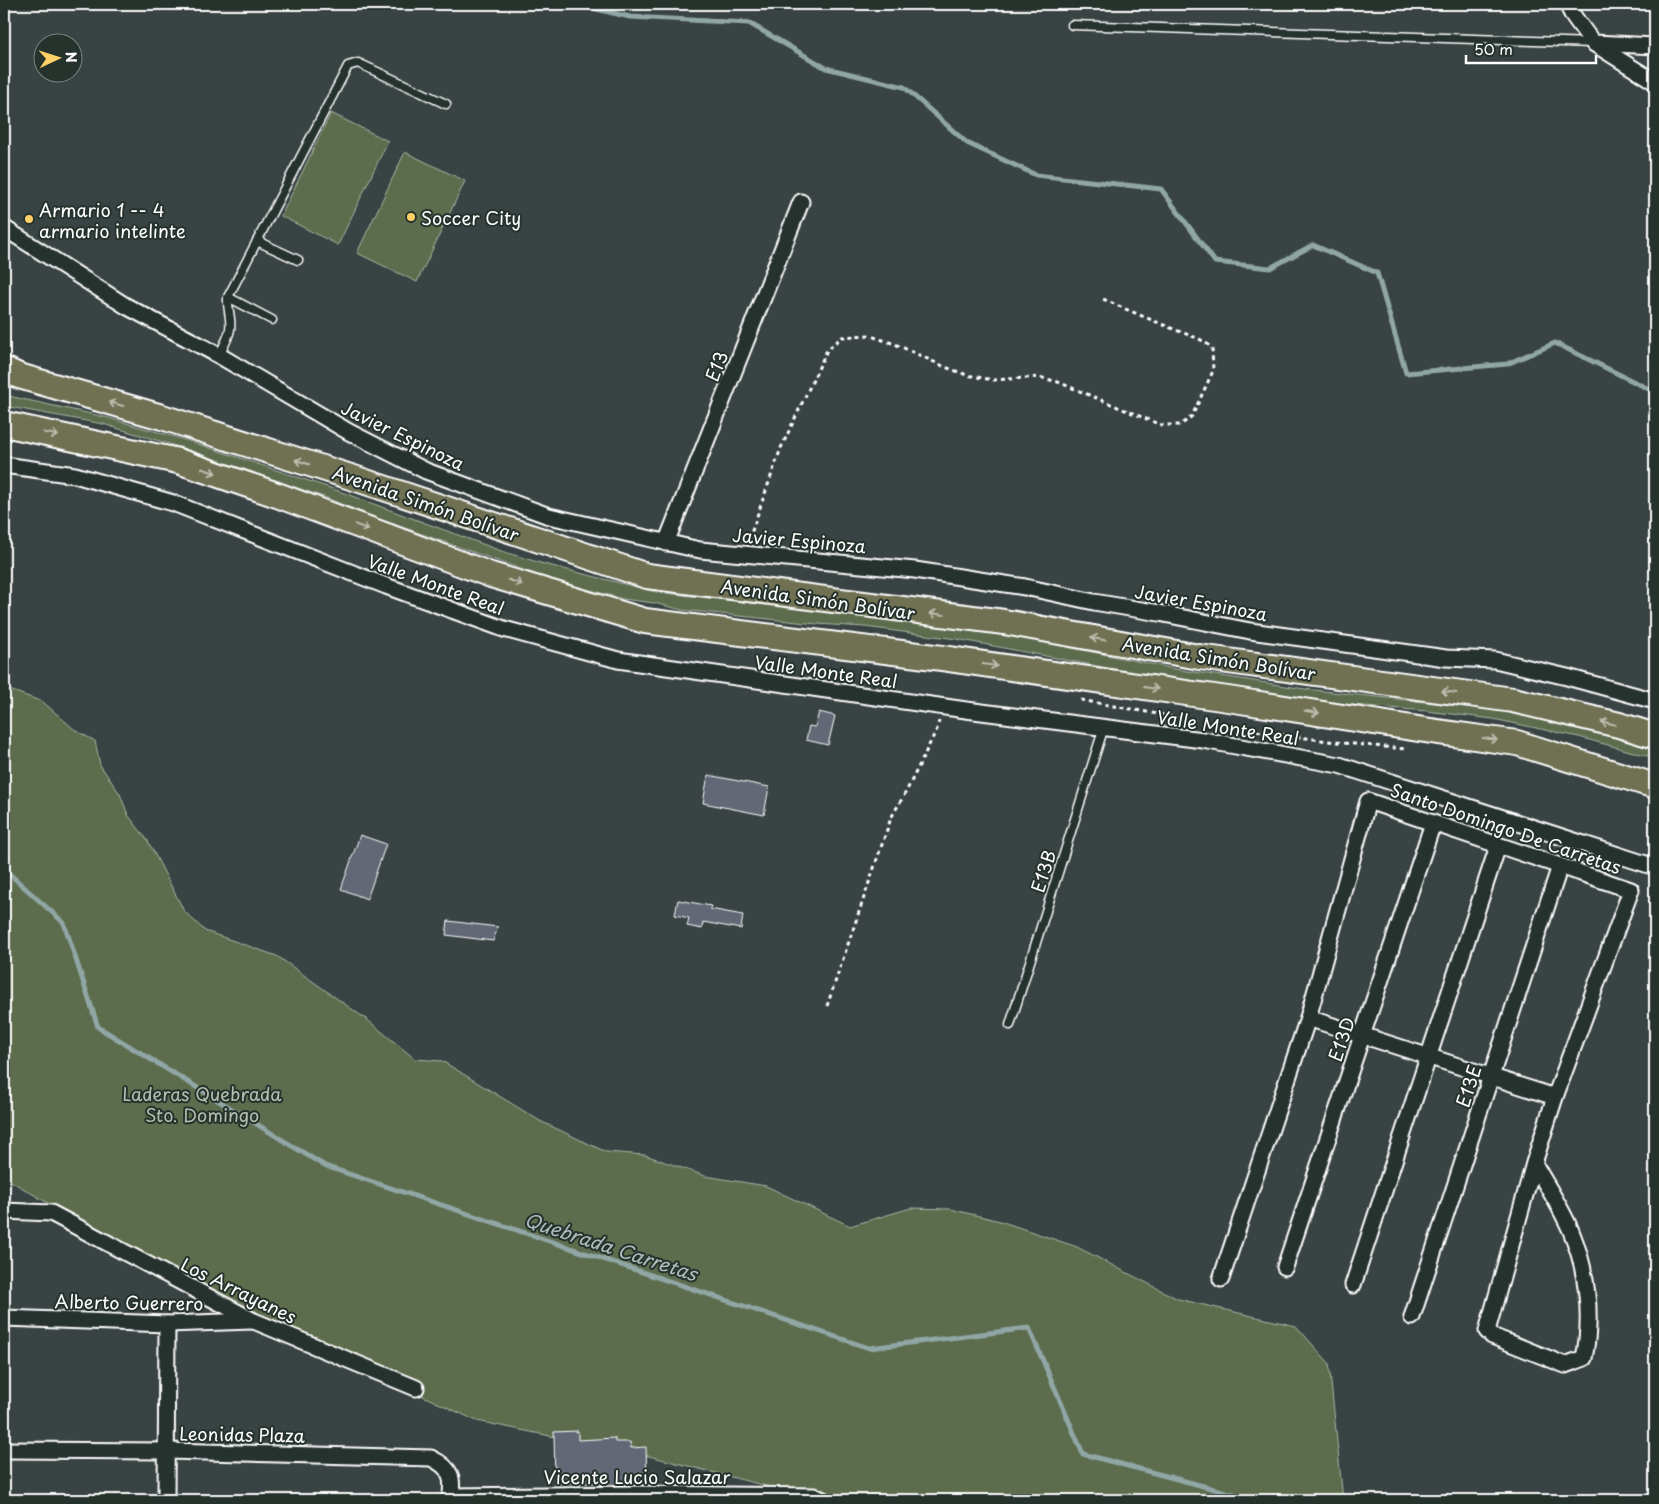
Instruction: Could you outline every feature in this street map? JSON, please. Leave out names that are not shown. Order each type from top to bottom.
[{"type":"highway","name":"Avenida Simón Bolívar","points":[[4,368],[19,376],[162,417],[647,576],[1004,622],[1199,657],[1513,700],[1619,725],[1655,736]]},
{"type":"highway","points":[[4,424],[178,461],[277,495],[490,575],[645,621],[952,660],[1218,697],[1517,743],[1655,786]]},
{"type":"street","points":[[1567,4],[1593,43],[1655,82]]},
{"type":"street","points":[[1593,43],[1655,46]]},
{"type":"street","name":"E13","points":[[666,543],[801,202]]},
{"type":"street","name":"Javier Espinoza","points":[[4,228],[126,306],[220,356],[349,432],[426,471],[549,516],[700,550],[915,570],[1025,587],[1250,631],[1446,658],[1495,660],[1568,677],[1655,701]]},
{"type":"street","name":"Valle Monte Real","points":[[4,465],[75,475],[172,503],[386,586],[504,629],[618,660],[1203,740],[1340,765],[1655,867]]},
{"type":"street","name":"Santo Domingo De Carretas","points":[[1308,1018],[1368,801],[1631,890],[1555,1097]]},
{"type":"street","points":[[1352,1285],[1428,1056],[1492,843],[1496,817]]},
{"type":"street","name":"E13D","points":[[1285,1267],[1433,823]]},
{"type":"street","points":[[1515,852],[1526,826]]},
{"type":"street","name":"E13E","points":[[1412,1317],[1560,866]]},
{"type":"street","points":[[1220,1280],[1308,1018],[1555,1097],[1534,1163],[1487,1331],[1492,1336],[1565,1365],[1584,1358],[1588,1342],[1585,1276],[1570,1230],[1534,1163]]},
{"type":"street","name":"Los Arrayanes","points":[[4,1211],[50,1213],[254,1321],[416,1388]]},
{"type":"street","name":"Alberto Guerrero","points":[[4,1318],[167,1324],[254,1321]]},
{"type":"street","points":[[166,1500],[167,1324]]},
{"type":"street","name":"Leonidas Plaza","points":[[4,1450],[431,1458],[444,1464],[450,1471],[450,1498]]},
{"type":"street","name":"Vicente Lucio Salazar","points":[[450,1498],[733,1498],[814,1496],[822,1500]]},
{"type":"lane","points":[[1072,25],[1593,43]]},
{"type":"lane","points":[[220,356],[230,329],[227,308],[228,297],[348,66],[358,62],[446,104]]},
{"type":"lane","points":[[257,241],[298,260]]},
{"type":"lane","points":[[228,297],[272,320]]},
{"type":"lane","name":"E13B","points":[[1010,1025],[1104,727]]},
{"type":"path","points":[[744,554],[781,448],[827,350],[842,337],[868,335],[895,344],[967,375],[993,380],[1039,377],[1058,382],[1161,425],[1181,425],[1192,416],[1213,371],[1212,348],[1202,339],[1135,314],[1103,298]]},
{"type":"path","points":[[827,1006],[890,818],[907,790],[937,729],[944,706]]},
{"type":"green space","points":[[331,113],[388,141],[338,245],[281,216]]},
{"type":"green space","name":"Soccer City","points":[[405,152],[465,181],[417,282],[357,253]]},
{"type":"green space","points":[[4,395],[105,417],[189,441],[333,489],[504,552],[656,592],[959,627],[1009,635],[1180,670],[1305,689],[1497,710],[1584,728],[1655,748],[1655,758],[1579,737],[1493,719],[1427,711],[1303,701],[1139,674],[957,639],[865,627],[682,610],[654,603],[623,599],[541,576],[186,449],[103,424],[4,406]]},
{"type":"green space","name":"Laderas Quebrada Sto. Domingo","points":[[4,688],[43,702],[75,730],[95,741],[100,765],[120,794],[128,815],[148,841],[184,911],[205,931],[277,956],[370,1022],[415,1059],[442,1061],[540,1121],[606,1152],[645,1155],[705,1176],[766,1186],[850,1226],[911,1208],[950,1209],[1000,1221],[1077,1247],[1178,1299],[1296,1326],[1329,1363],[1343,1500],[821,1500],[653,1457],[477,1421],[308,1343],[240,1317],[4,1177]]},
{"type":"building","points":[[819,712],[835,716],[828,745],[806,740],[809,726],[815,727]]},
{"type":"building","points":[[708,775],[769,787],[764,815],[703,803]]},
{"type":"building","points":[[360,835],[386,844],[367,899],[341,889]]},
{"type":"building","points":[[678,900],[711,906],[710,909],[743,915],[741,929],[703,922],[702,929],[687,926],[689,918],[675,915]]},
{"type":"building","points":[[448,921],[498,927],[493,941],[446,935]]},
{"type":"building","points":[[578,1431],[578,1440],[615,1438],[615,1442],[630,1442],[631,1448],[646,1447],[647,1484],[555,1483],[554,1432]]},
{"type":"waterway","points":[[575,4],[630,17],[749,23],[826,68],[904,87],[967,143],[1036,175],[1161,189],[1215,262],[1270,268],[1313,245],[1377,273],[1406,373],[1507,364],[1555,343],[1655,392]]},
{"type":"waterway","name":"Quebrada Carretas","points":[[4,869],[64,923],[98,1027],[325,1166],[869,1348],[1029,1328],[1083,1454],[1256,1500]]},
{"type":"place","name":"Soccer City","points":[[411,217]]},
{"type":"place","name":"Armario 1 -- 4 armario intelinte","points":[[29,219]]}]
